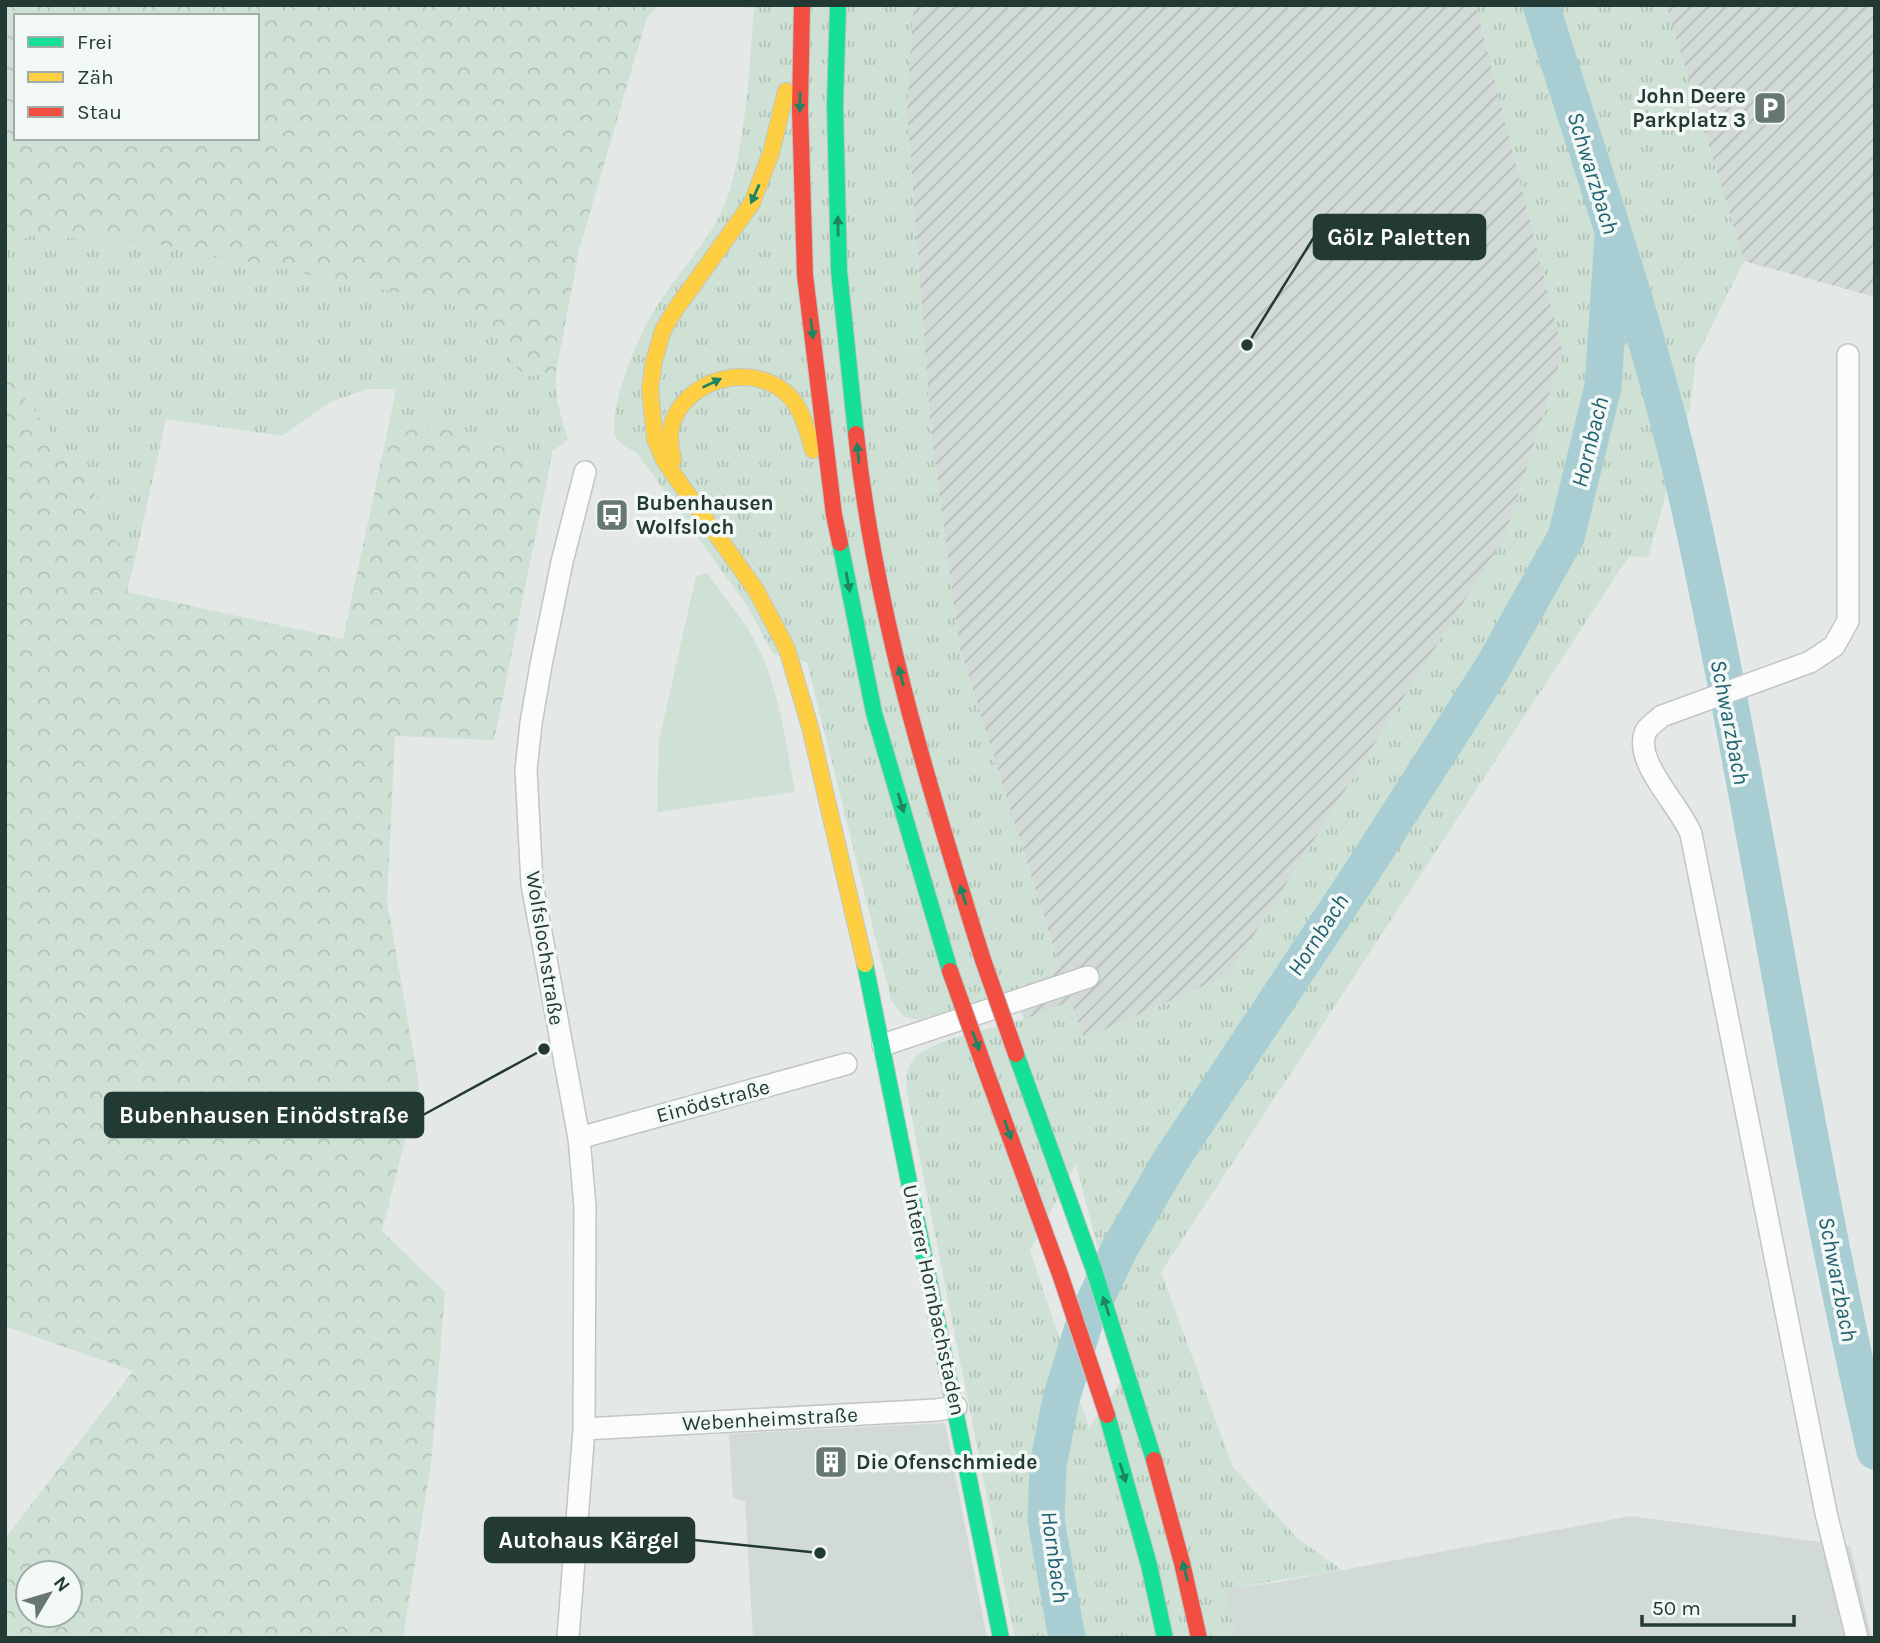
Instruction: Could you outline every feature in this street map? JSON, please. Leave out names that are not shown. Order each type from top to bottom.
[{"type":"main road","points":[[838,5],[835,105],[839,271],[859,463],[887,622],[930,793],[983,960],[1129,1370],[1160,1472],[1199,1638]]},
{"type":"main road","points":[[687,492],[664,460],[655,439],[650,390],[654,361],[663,330],[680,301],[752,203],[773,142],[802,7]]},
{"type":"main road","points":[[802,7],[800,109],[805,275],[834,515],[874,713],[950,971],[1043,1226],[1103,1408],[1134,1510],[1165,1638]]},
{"type":"main road","points":[[687,492],[670,452],[670,433],[676,416],[685,402],[707,384],[730,375],[760,377],[784,392],[801,414],[834,515]]},
{"type":"main road","name":"Unterer Hornbachstaden","points":[[687,492],[756,590],[788,649],[839,844],[883,1045],[1001,1638]]},
{"type":"street","points":[[1848,355],[1848,621],[1834,646],[1810,662],[1662,716],[1646,730],[1643,751],[1653,774],[1685,819],[1691,834],[1826,1513],[1857,1638]]},
{"type":"street","name":"Wolfslochstraße","points":[[568,1638],[584,1429],[585,1207],[579,1138],[532,884],[526,770],[541,665],[562,562],[585,472]]},
{"type":"street","points":[[883,1045],[1088,977]]},
{"type":"street","name":"Einödstraße","points":[[579,1138],[846,1065]]},
{"type":"street","name":"Webenheimstraße","points":[[584,1429],[923,1411],[956,1406]]},
{"type":"shaded area","points":[[913,5],[1476,5],[1563,352],[1505,537],[1229,975],[1083,1039],[1024,1019],[1013,989],[1052,973],[1059,965],[959,646],[931,432],[907,111]]},
{"type":"shaded area","points":[[1666,5],[1875,5],[1875,297],[1744,261]]},
{"type":"shaded area","points":[[945,1423],[987,1638],[753,1638],[745,1501],[733,1498],[729,1434]]},
{"type":"shaded area","points":[[1631,1516],[1850,1546],[1872,1638],[1235,1638],[1225,1589],[1279,1582]]},
{"type":"green space","points":[[5,5],[660,5],[647,17],[579,250],[556,373],[526,376],[517,368],[489,323],[447,302],[147,242],[30,236],[5,244]]},
{"type":"green space","points":[[730,5],[913,5],[907,111],[931,432],[959,646],[1059,966],[1014,989],[918,1020],[904,1017],[891,1000],[807,662],[773,654],[748,607],[638,454],[617,439],[614,429],[623,381],[642,333],[657,307],[713,228],[729,193],[744,124],[754,8]]},
{"type":"green space","points":[[1476,5],[1666,5],[1744,261],[1696,358],[1690,407],[1648,558],[1629,556],[1161,1272],[1233,1467],[1297,1538],[1342,1570],[1226,1589],[1235,1638],[1015,1638],[907,1093],[908,1068],[921,1053],[933,1046],[1024,1019],[1071,1001],[1084,1039],[1229,975],[1505,537],[1563,353]],"holes":[[[1076,1164],[1129,1370],[1089,1428],[1030,1250]]]},
{"type":"green space","points":[[30,236],[147,242],[447,302],[489,323],[517,368],[526,376],[556,373],[557,401],[568,440],[552,451],[549,470],[517,457],[488,438],[390,419],[396,389],[367,389],[330,402],[282,436],[166,419],[135,559],[115,540],[103,506],[5,371],[5,244]]},
{"type":"green space","points":[[5,371],[103,506],[115,540],[135,559],[127,592],[343,639],[390,419],[488,438],[517,457],[549,470],[494,740],[395,736],[387,901],[419,1085],[382,1231],[445,1292],[431,1464],[403,1638],[5,1638],[5,1539],[133,1371],[5,1326]]},
{"type":"green space","points":[[707,573],[746,626],[766,665],[783,727],[795,792],[657,812],[659,741],[696,576]]},
{"type":"waterway","name":"Schwarzbach","points":[[1541,5],[1641,321],[1676,449],[1738,748],[1825,1218],[1875,1451]]},
{"type":"waterway","name":"Hornbach","points":[[1067,1638],[1046,1521],[1048,1465],[1061,1399],[1085,1321],[1120,1248],[1169,1163],[1358,878],[1493,667],[1566,537],[1603,387],[1613,237]]},
{"type":"traffic: fast","points":[[838,5],[835,105],[839,271],[856,434]]},
{"type":"traffic: fast","points":[[840,543],[874,713],[950,971]]},
{"type":"traffic: fast","points":[[865,964],[1001,1638]]},
{"type":"traffic: fast","points":[[1016,1054],[1094,1270],[1154,1460]]},
{"type":"traffic: fast","points":[[1107,1415],[1149,1565],[1165,1638]]},
{"type":"traffic: slow","points":[[686,492],[664,460],[655,439],[650,389],[654,361],[663,330],[675,310],[752,203],[771,153],[786,91]]},
{"type":"traffic: slow","points":[[673,460],[671,428],[683,404],[709,384],[740,377],[756,378],[785,392],[796,404],[813,450]]},
{"type":"traffic: slow","points":[[686,492],[756,590],[787,649],[810,727],[865,964]]},
{"type":"traffic: jam","points":[[802,5],[800,109],[805,275],[834,515],[840,543]]},
{"type":"traffic: jam","points":[[856,434],[876,568],[890,634],[924,765],[983,960]]},
{"type":"traffic: jam","points":[[983,960],[1016,1054]]},
{"type":"traffic: jam","points":[[950,971],[984,1066]]},
{"type":"traffic: jam","points":[[984,1066],[1061,1277],[1107,1415]]},
{"type":"traffic: jam","points":[[1154,1460],[1199,1638]]},
{"type":"place","name":"John Deere Parkplatz 3","points":[[1770,108]]},
{"type":"place","name":"Gölz Paletten","points":[[1247,345]]},
{"type":"place","name":"Bubenhausen Wolfsloch","points":[[612,515]]},
{"type":"place","name":"Bubenhausen Einödstraße","points":[[544,1049]]},
{"type":"place","name":"Die Ofenschmiede","points":[[831,1462]]},
{"type":"place","name":"Autohaus Kärgel","points":[[820,1553]]}]
